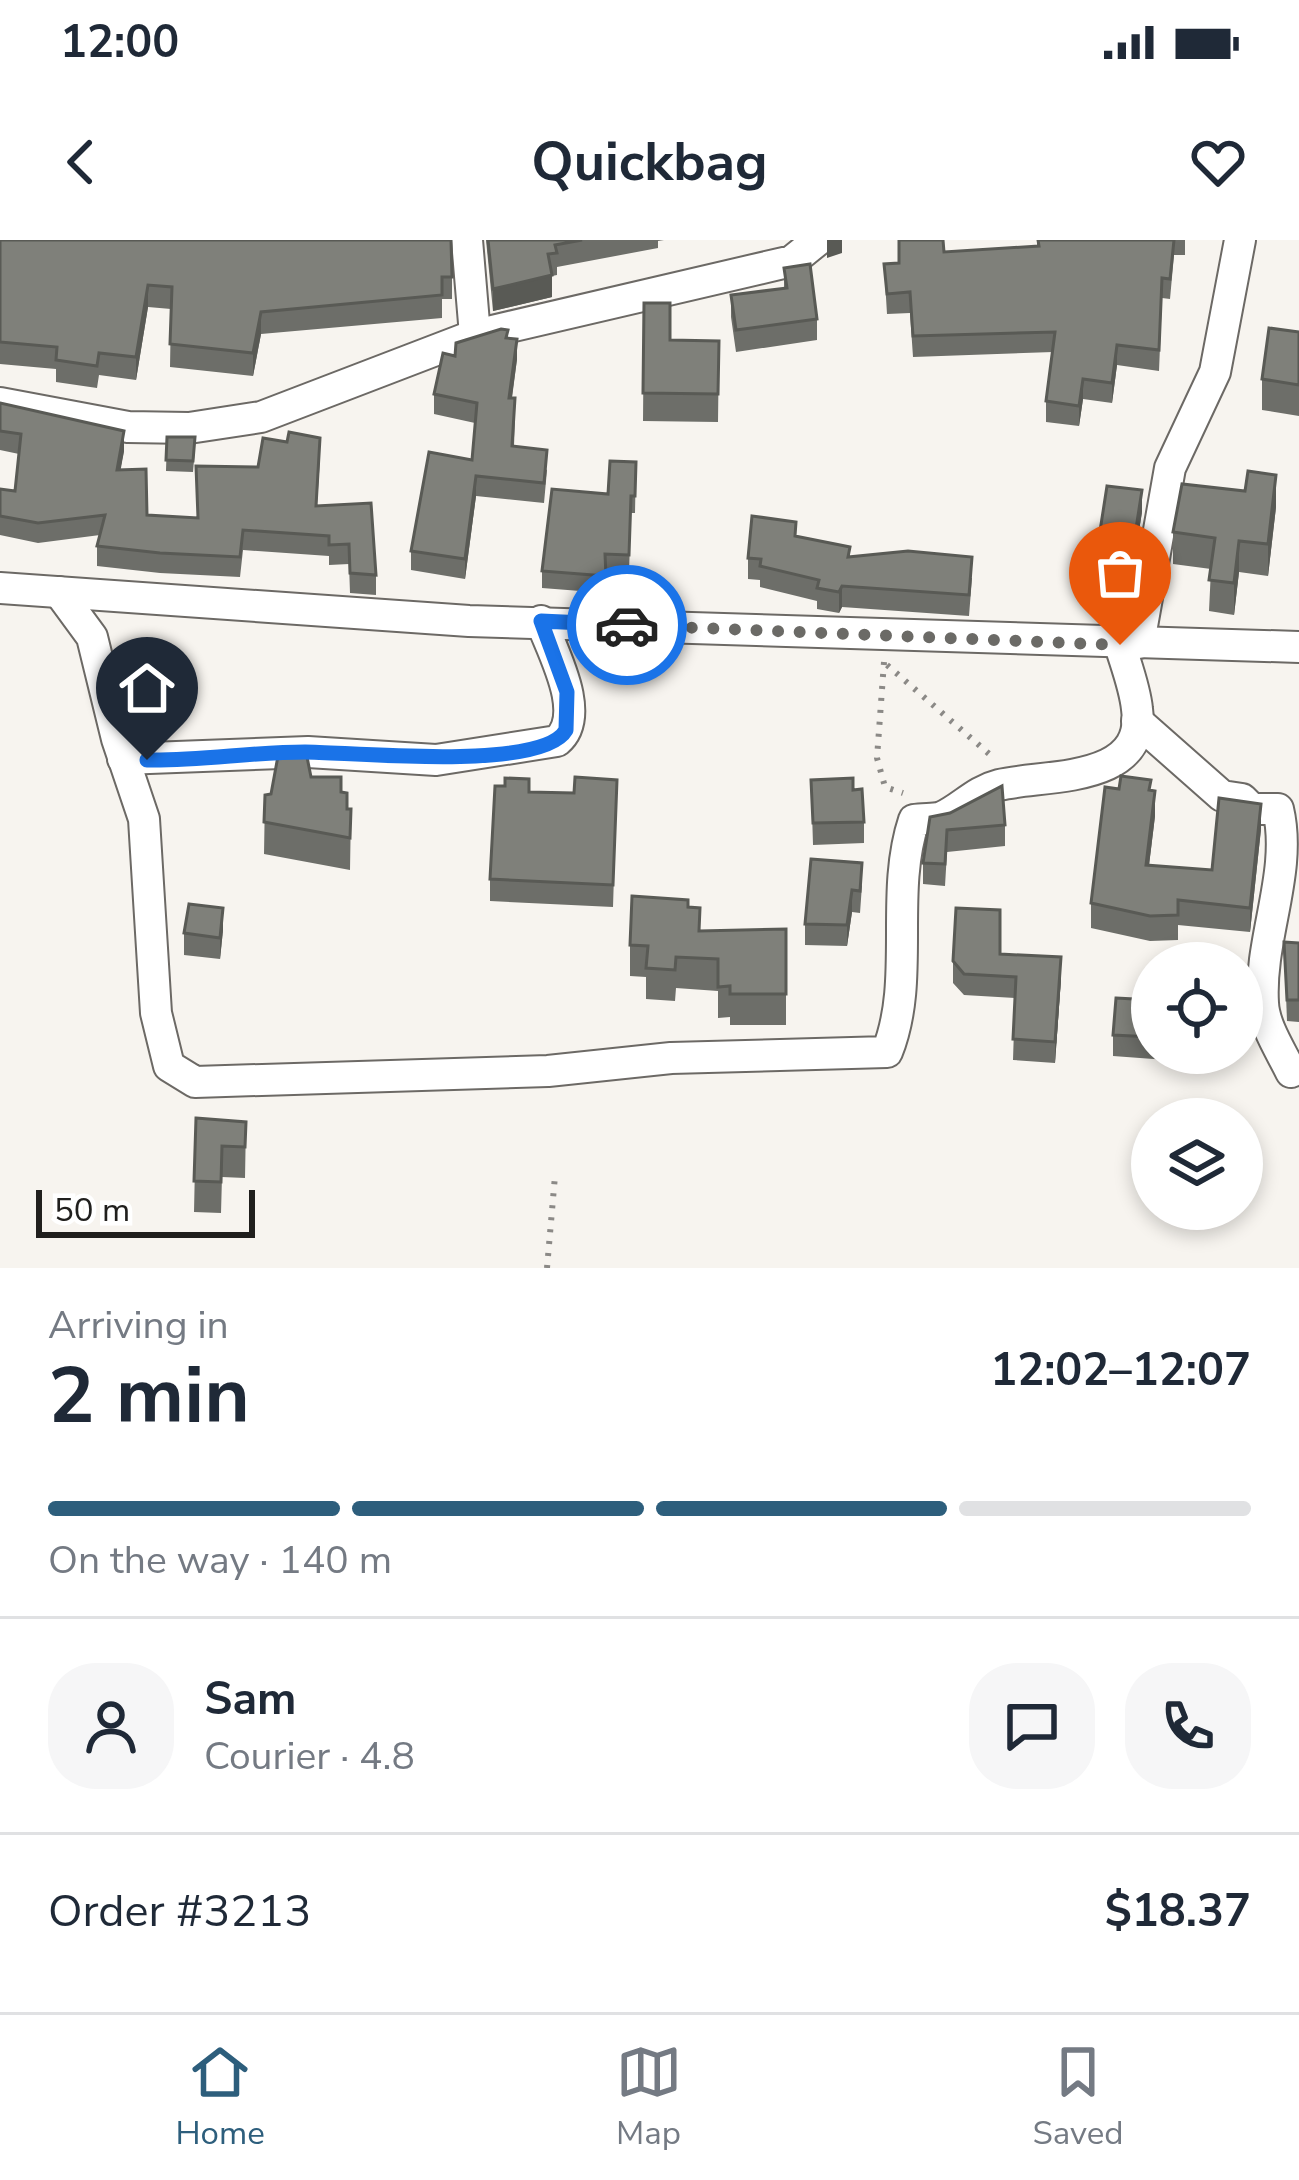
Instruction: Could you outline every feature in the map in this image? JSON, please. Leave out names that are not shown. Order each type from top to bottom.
[{"type":"street","points":[[467,240],[475,335]]},
{"type":"street","points":[[0,403],[128,428],[220,425],[261,417],[475,335],[791,260],[818,240]]},
{"type":"street","points":[[59,592],[92,637],[147,838],[153,976],[164,1048],[169,1066],[195,1082],[548,1071],[670,1058],[887,1052],[898,1023],[900,901],[914,820],[940,818],[972,795],[1019,782],[1090,772],[1114,761],[1132,741],[1137,721],[1129,644],[1170,468],[1215,372],[1240,240]]},
{"type":"street","points":[[0,588],[274,610],[843,635],[1299,646]]},
{"type":"street","points":[[123,760],[308,752],[436,760],[557,741],[566,730],[567,692],[541,621]]},
{"type":"street","points":[[1137,721],[1222,796],[1242,799],[1252,809],[1278,809],[1285,839],[1270,919],[1263,1006],[1291,1072]]},
{"type":"path","points":[[843,635],[884,662],[1019,782]]},
{"type":"path","points":[[884,662],[878,770],[885,787],[912,795]]},
{"type":"path","points":[[547,1268],[555,1175]]},
{"type":"building","points":[[0,240],[451,240],[452,277],[442,277],[442,295],[261,312],[253,353],[170,344],[172,287],[148,285],[136,357],[99,353],[97,366],[56,360],[57,347],[0,342]]},
{"type":"building","points":[[488,240],[582,240],[555,245],[557,253],[548,254],[552,275],[493,289]]},
{"type":"building","points":[[899,240],[943,240],[944,252],[1039,246],[1038,240],[1174,240],[1170,279],[1162,278],[1159,350],[1117,345],[1112,383],[1083,379],[1079,406],[1046,401],[1055,332],[913,336],[910,292],[887,294],[884,264],[899,263]]},
{"type":"building","points":[[810,264],[817,319],[736,330],[731,295],[787,288],[784,268]]},
{"type":"building","points":[[644,303],[670,303],[670,340],[719,341],[718,394],[643,393]]},
{"type":"building","points":[[1269,328],[1299,332],[1299,385],[1262,379]]},
{"type":"building","points":[[508,330],[506,338],[517,339],[509,398],[515,398],[512,446],[547,450],[544,483],[476,476],[465,559],[411,551],[429,452],[472,460],[477,403],[434,394],[443,353],[455,356],[456,343]]},
{"type":"building","points":[[0,403],[124,431],[117,470],[146,469],[147,515],[198,518],[196,466],[258,467],[263,438],[287,442],[289,432],[320,438],[316,506],[371,503],[376,575],[350,573],[349,544],[329,545],[329,536],[243,530],[240,557],[160,553],[97,546],[105,515],[38,523],[0,516],[0,489],[15,491],[21,434],[0,431]]},
{"type":"building","points":[[167,437],[195,437],[193,461],[166,460]]},
{"type":"building","points":[[610,461],[636,462],[629,555],[605,554],[606,576],[542,571],[552,489],[608,494]]},
{"type":"building","points":[[1248,471],[1276,475],[1268,544],[1239,541],[1234,583],[1209,580],[1215,538],[1173,532],[1182,484],[1245,491]]},
{"type":"building","points":[[1107,486],[1142,490],[1135,535],[1100,531]]},
{"type":"building","points":[[752,516],[796,522],[795,536],[850,547],[848,557],[908,551],[972,557],[969,595],[817,588],[819,580],[760,566],[761,559],[748,558]]},
{"type":"building","points":[[278,756],[307,757],[311,777],[341,777],[341,792],[347,793],[347,809],[351,809],[350,838],[264,822],[265,795],[271,794]]},
{"type":"building","points":[[1121,776],[1151,780],[1149,790],[1155,791],[1146,865],[1212,870],[1219,798],[1261,804],[1250,908],[1178,900],[1178,915],[1150,916],[1091,903],[1105,787],[1119,789]]},
{"type":"building","points":[[575,777],[617,780],[613,885],[490,879],[495,786],[505,786],[505,778],[529,779],[529,792],[574,793]]},
{"type":"building","points":[[853,778],[853,790],[862,789],[864,822],[813,823],[811,780]]},
{"type":"building","points":[[1002,786],[1005,825],[947,830],[945,864],[923,863],[930,817],[950,813]]},
{"type":"building","points":[[811,859],[862,863],[860,891],[852,890],[847,925],[805,924]]},
{"type":"building","points":[[632,896],[688,900],[688,907],[700,908],[699,931],[786,929],[786,994],[730,994],[730,986],[718,987],[718,959],[676,957],[675,970],[646,968],[648,946],[630,945]]},
{"type":"building","points":[[189,904],[223,908],[220,938],[184,933]]},
{"type":"building","points":[[956,908],[1000,910],[1000,954],[1061,957],[1055,1042],[1013,1039],[1016,977],[964,974],[953,961]]},
{"type":"building","points":[[1284,942],[1299,943],[1299,1000],[1287,1000]]},
{"type":"building","points":[[1116,998],[1131,999],[1131,1036],[1113,1035]]},
{"type":"building","points":[[196,1118],[246,1122],[245,1147],[222,1146],[221,1182],[194,1181]]},
{"type":"way so far","points":[[627,625],[1120,645]]},
{"type":"route","points":[[147,760],[308,752],[436,760],[557,741],[563,738],[568,722],[567,692],[541,621],[627,625]]}]
